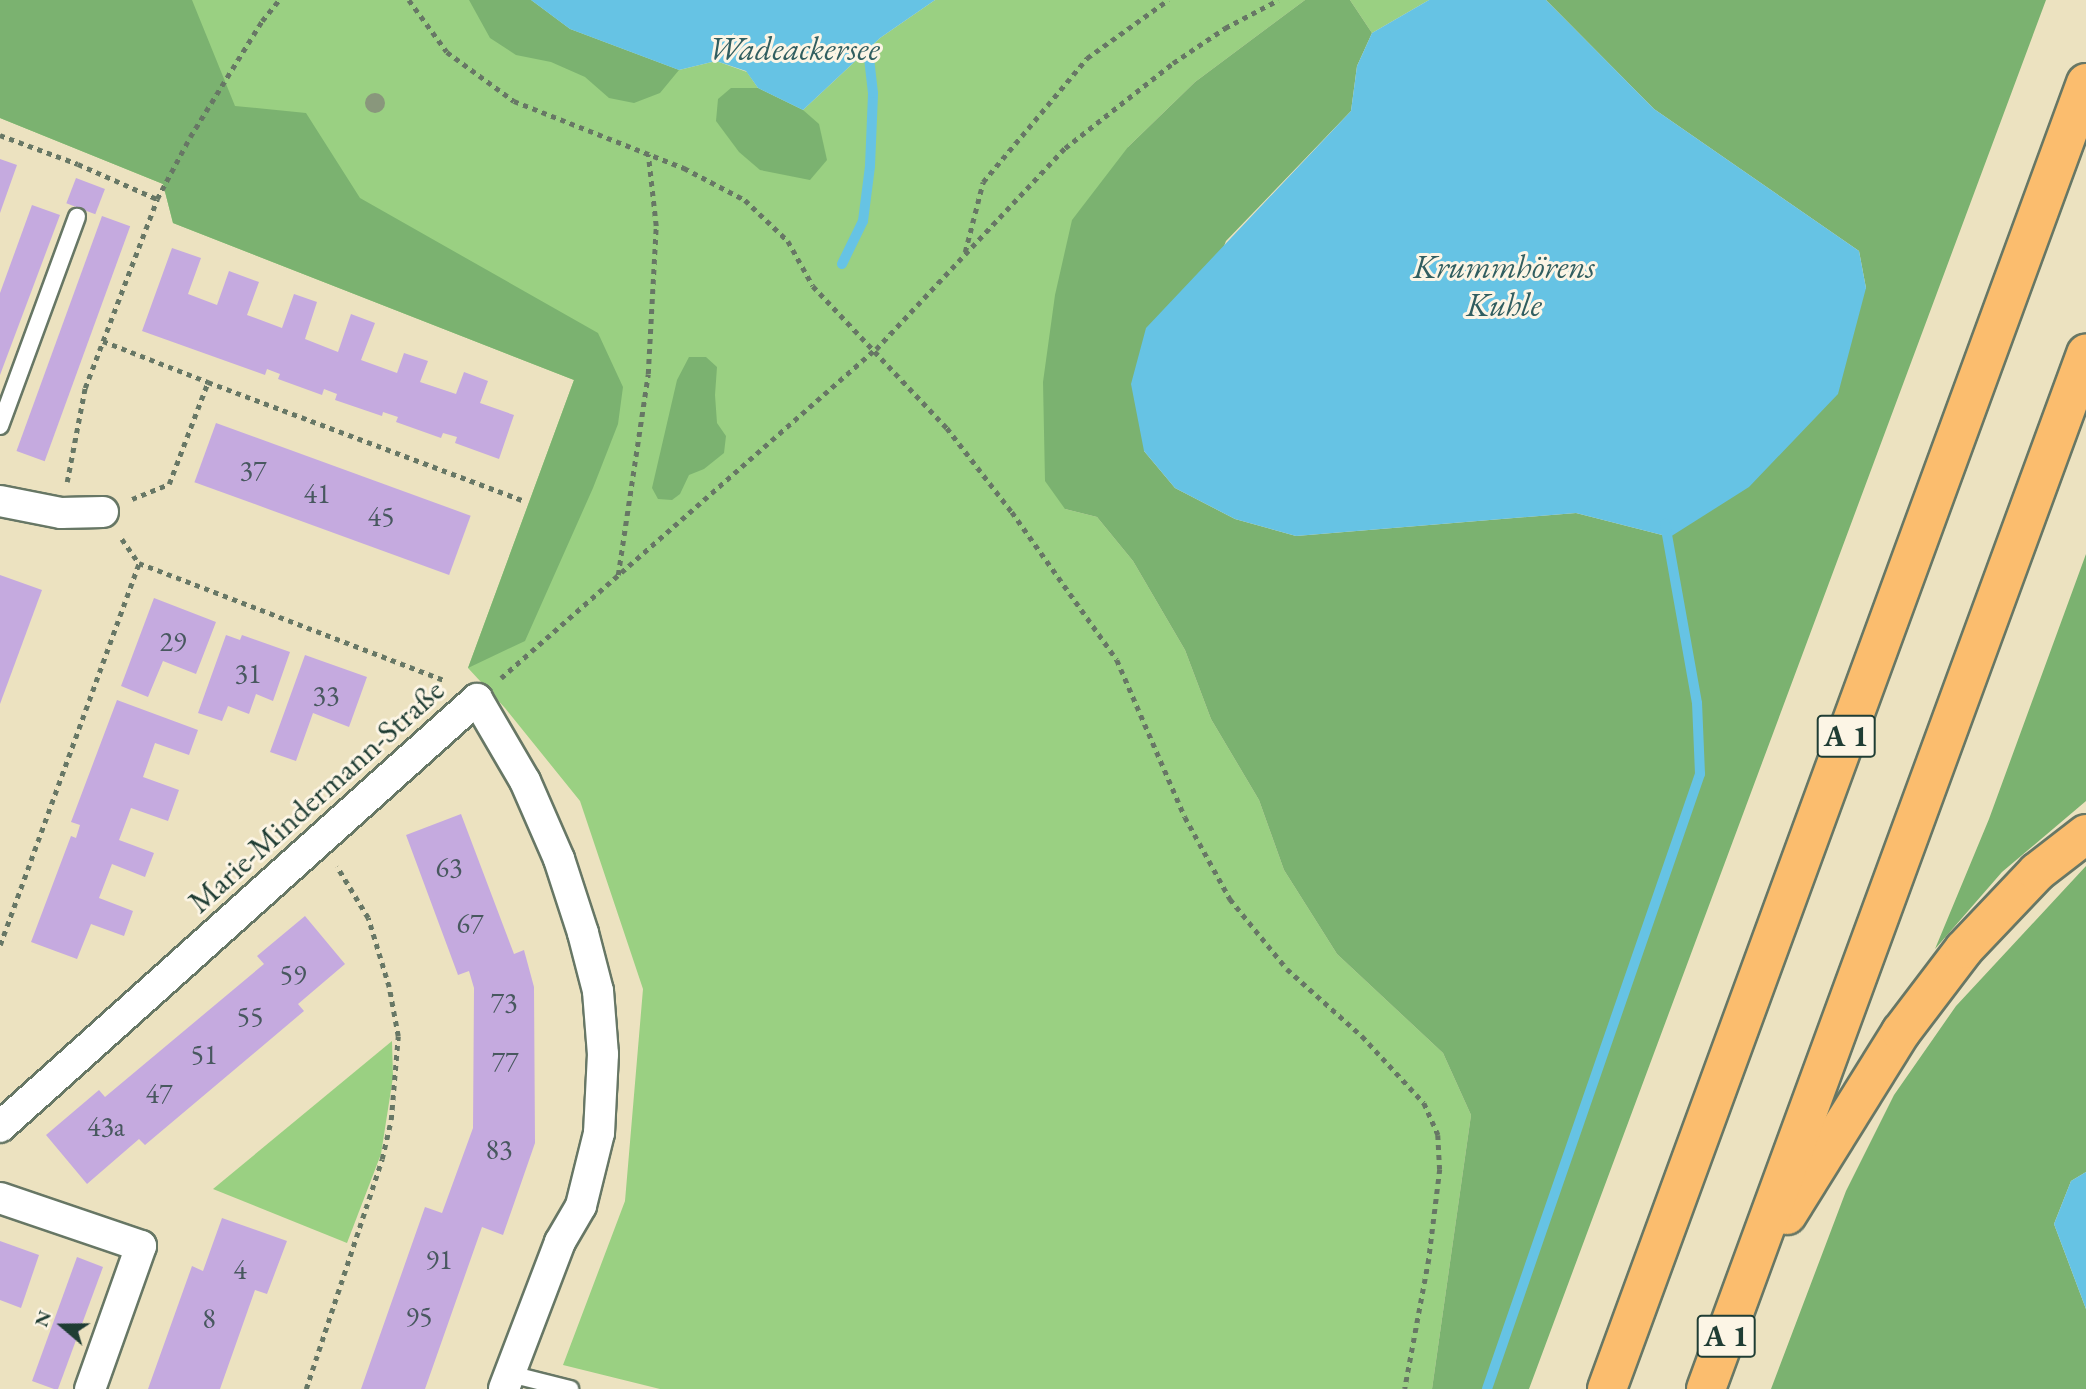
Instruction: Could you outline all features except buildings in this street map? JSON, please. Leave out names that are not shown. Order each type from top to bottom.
[{"type":"highway","name":"A 1","points":[[1607,1389],[2086,83]]},
{"type":"highway","name":"A 1","points":[[1706,1389],[2086,354]]},
{"type":"highway","points":[[1745,1282],[1901,1032],[1964,949],[2028,882],[2086,834]]},
{"type":"street","points":[[0,501],[61,513],[103,512]]},
{"type":"street","name":"Marie-Mindermann-Straße","points":[[0,1127],[477,699],[525,781],[559,859],[583,933],[598,992],[603,1054],[599,1133],[580,1206],[560,1242],[507,1382]]},
{"type":"street","points":[[0,1198],[141,1246],[90,1389]]},
{"type":"lane","points":[[0,426],[77,217]]},
{"type":"lane","points":[[507,1382],[570,1389]]},
{"type":"path","points":[[61,513],[85,388],[157,199],[262,20],[279,0]]},
{"type":"path","points":[[409,0],[447,52],[514,101],[684,167],[745,200],[788,241],[813,286],[876,349],[947,428],[1013,512],[1117,660],[1185,817],[1230,899],[1287,969],[1362,1036],[1424,1103],[1438,1135],[1440,1169],[1429,1259],[1405,1389]]},
{"type":"path","points":[[965,253],[983,182],[1087,58],[1168,0]]},
{"type":"path","points":[[208,382],[169,484],[103,512],[138,563],[467,689],[477,699],[876,349],[1065,148],[1173,63],[1225,28],[1278,0]]},
{"type":"path","points":[[0,135],[78,164],[157,199]]},
{"type":"path","points":[[617,576],[648,374],[656,226],[648,154]]},
{"type":"path","points":[[103,341],[524,501]]},
{"type":"path","points":[[0,945],[138,563]]},
{"type":"path","points":[[306,1389],[382,1159],[391,1120],[398,1035],[389,987],[368,918],[318,842]]},
{"type":"green space","points":[[0,0],[531,0],[570,29],[679,70],[716,61],[747,72],[758,88],[803,110],[880,38],[935,0],[1305,0],[1195,82],[1128,147],[1065,509],[1097,517],[1133,561],[1185,650],[1211,719],[1259,800],[1284,870],[1337,954],[1443,1053],[1471,1115],[1432,1389],[660,1389],[563,1365],[625,1201],[643,989],[580,801],[505,708],[468,668],[574,380],[173,223],[163,184],[0,118]]},
{"type":"green space","points":[[0,0],[192,0],[235,106],[306,113],[360,198],[598,333],[623,387],[618,424],[593,488],[525,641],[468,668],[574,380],[173,223],[163,184],[0,118]]},
{"type":"green space","points":[[469,0],[531,0],[570,29],[679,70],[660,93],[634,103],[609,98],[585,77],[551,62],[516,55],[490,38]]},
{"type":"green space","points":[[1305,0],[1350,0],[1372,33],[1357,66],[1351,111],[1226,241],[1144,451],[1175,488],[1235,519],[1296,536],[1576,513],[1670,537],[1866,288],[1859,251],[1654,109],[1546,0],[2046,0],[1529,1389],[1432,1389],[1471,1115],[1443,1053],[1337,954],[1284,870],[1259,800],[1211,719],[1185,650],[1133,561],[1097,517],[1065,509],[1045,481],[1043,382],[1055,295],[1072,220],[1128,147],[1195,82]]},
{"type":"green space","points":[[1350,0],[1429,0],[1372,33]]},
{"type":"green space","points":[[731,88],[758,88],[803,110],[819,124],[827,160],[810,180],[760,170],[739,152],[716,121],[718,99]]},
{"type":"green space","points":[[689,357],[706,357],[717,367],[717,423],[726,436],[724,453],[704,469],[689,475],[680,494],[672,500],[658,499],[652,488],[677,380]]},
{"type":"green space","points":[[2086,554],[2086,801],[2002,872],[1935,949],[1989,819]]},
{"type":"green space","points":[[2086,866],[2086,1172],[2071,1181],[2054,1224],[2086,1309],[2086,1389],[1771,1389],[1846,1191],[1894,1095],[1956,1006]]},
{"type":"green space","points":[[392,1041],[393,1077],[381,1154],[347,1243],[213,1189]]},
{"type":"water","name":"Wadeackersee","points":[[531,0],[935,0],[880,38],[803,110],[758,88],[746,71],[716,61],[679,70],[570,29]]},
{"type":"water","name":"Krummhörens Kuhle","points":[[1429,0],[1546,0],[1654,109],[1859,251],[1866,288],[1838,394],[1749,487],[1670,537],[1576,513],[1296,536],[1235,519],[1175,488],[1144,451],[1131,384],[1146,328],[1351,111],[1357,66],[1372,33]]},
{"type":"water","points":[[2086,1172],[2086,1309],[2054,1224],[2071,1181]]},
{"type":"waterway","points":[[842,264],[863,221],[870,166],[873,93],[868,49]]},
{"type":"waterway","points":[[1487,1389],[1700,774],[1697,703],[1665,524]]}]
